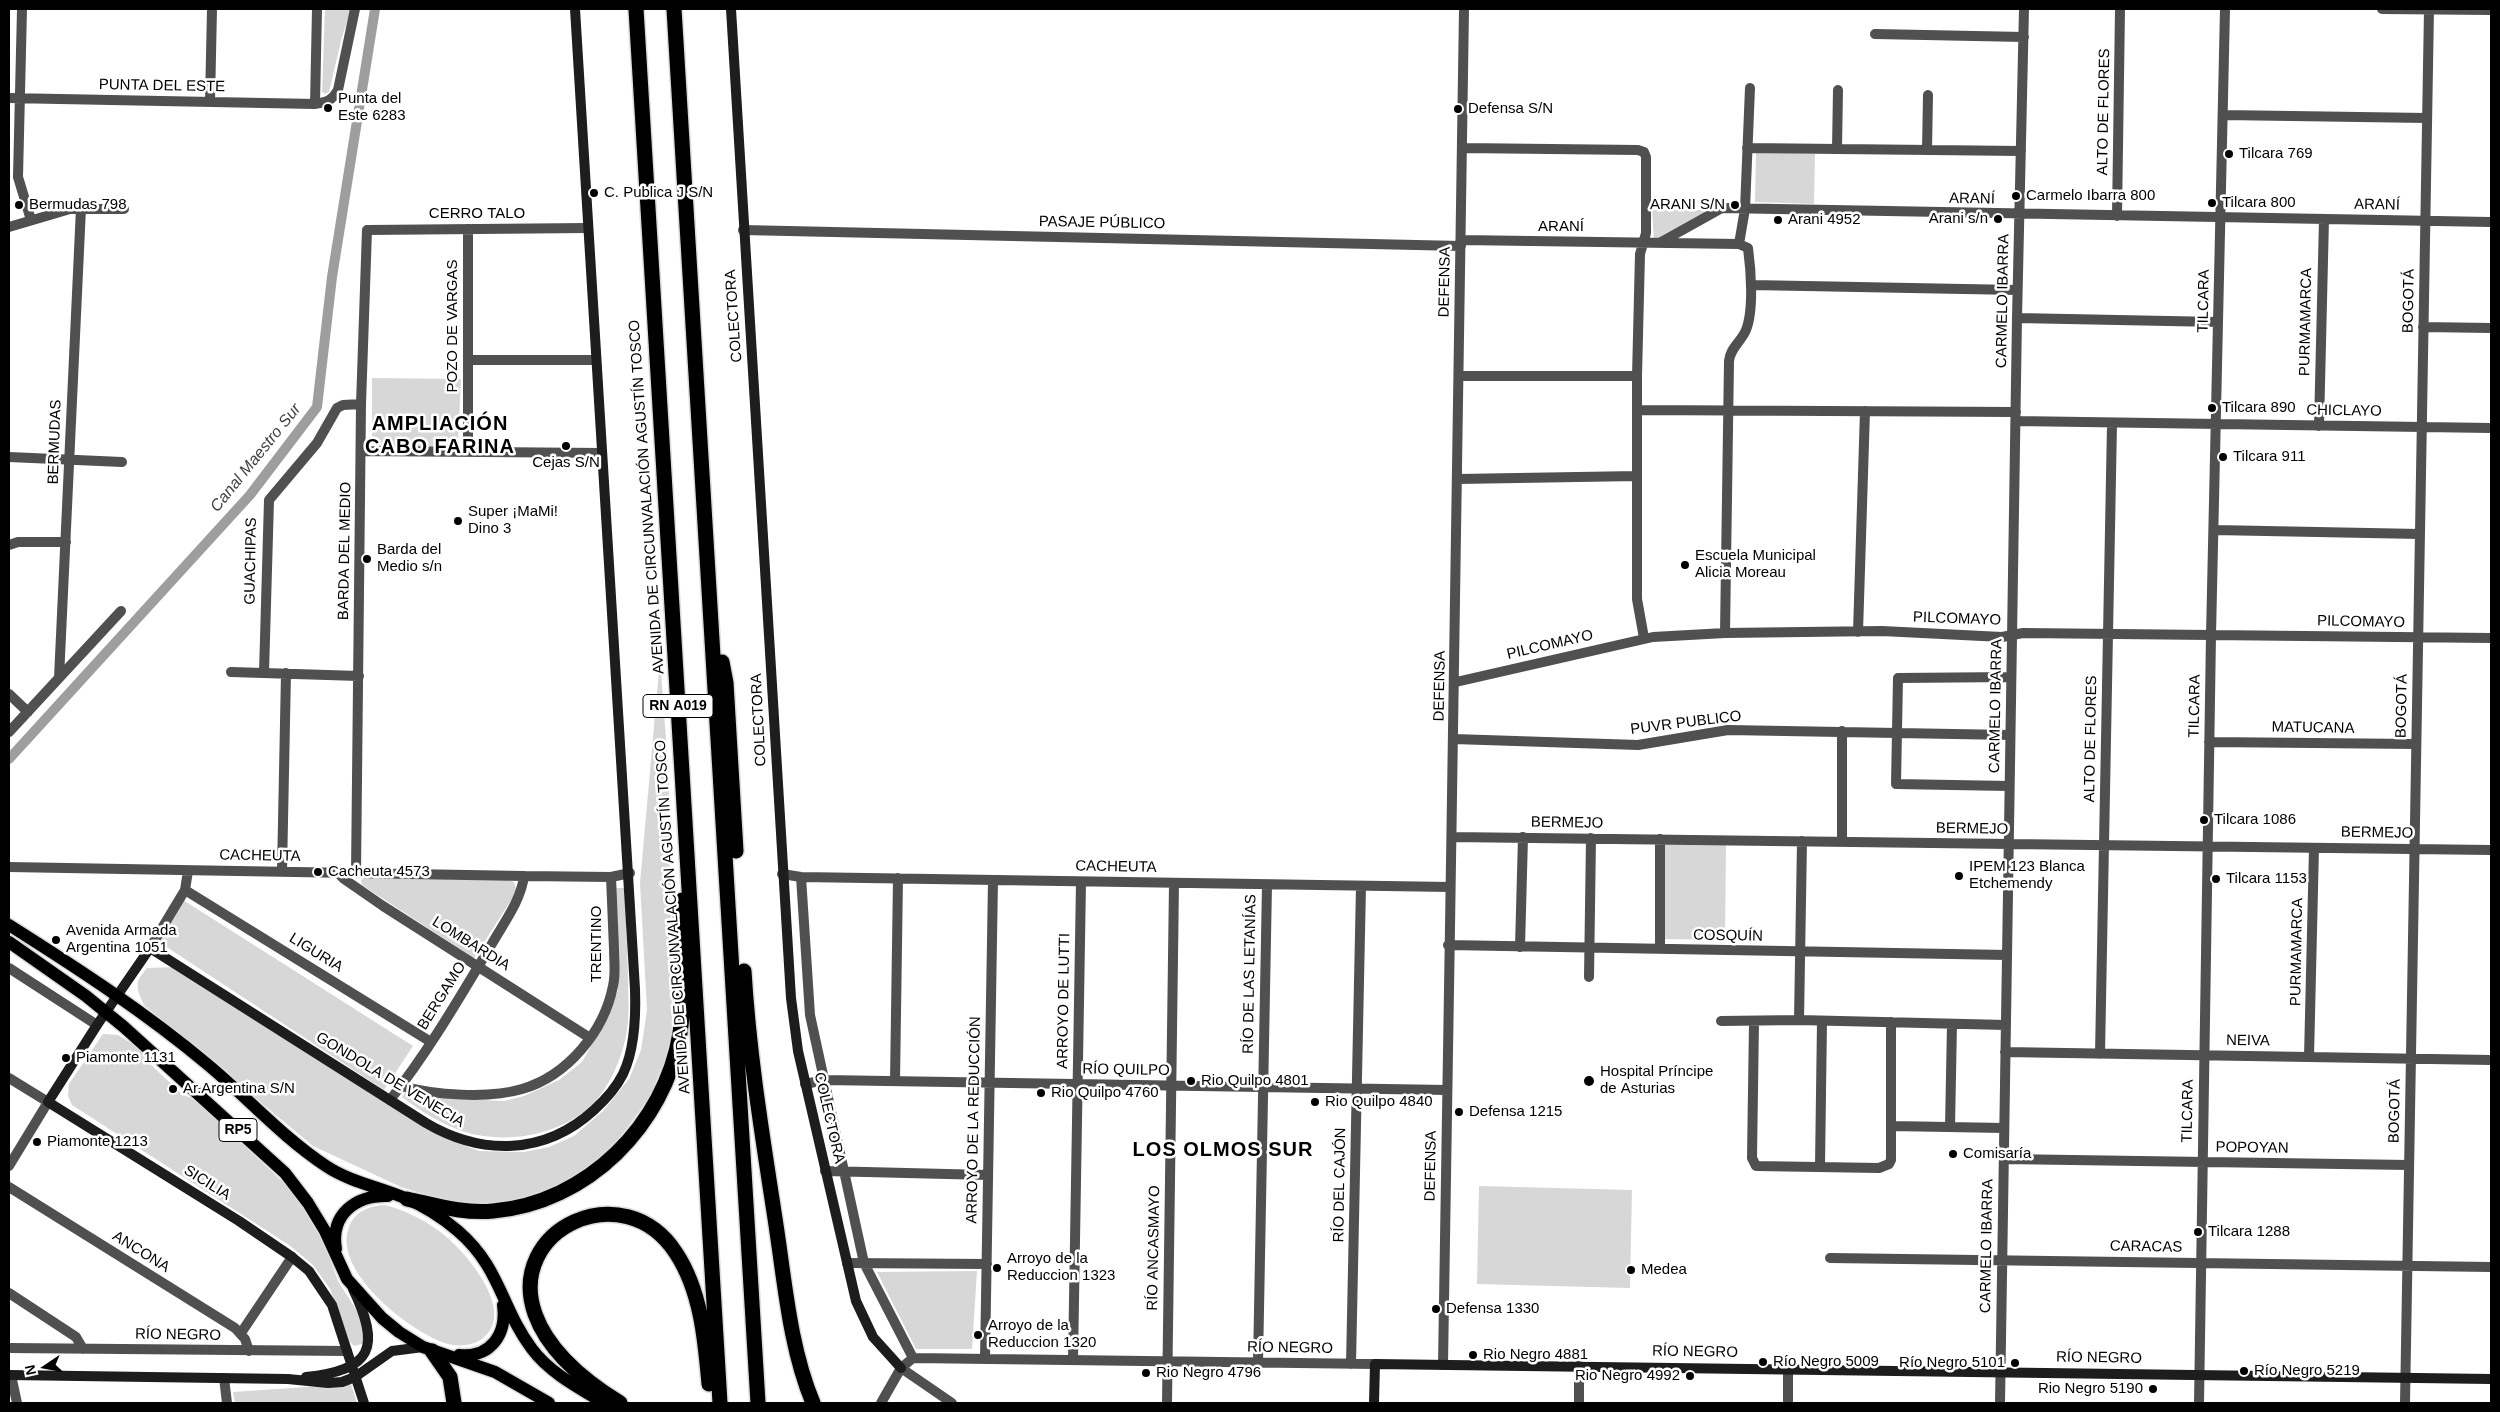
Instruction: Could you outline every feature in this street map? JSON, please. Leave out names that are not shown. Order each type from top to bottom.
[{"type":"highway","name":"AVENIDA DE CIRCUNVALACIÓN AGUSTÍN TOSCO","points":[[636,9],[720,1403]]},
{"type":"highway","name":"RN A019","points":[[674,9],[758,1403]]},
{"type":"highway","points":[[710,602],[726,683],[750,1048],[798,1356],[814,1403]]},
{"type":"highway","points":[[405,1198],[457,1210],[483,1212],[507,1209],[536,1202],[564,1190],[592,1173],[618,1153],[638,1130],[665,1084],[680,1034],[683,1002],[680,928],[687,854]]},
{"type":"highway","points":[[620,1403],[595,1386],[557,1352],[540,1327],[532,1298],[534,1270],[538,1258],[552,1238],[575,1221],[601,1213],[634,1218],[650,1226],[663,1236],[676,1252],[688,1274],[698,1308],[711,1403]]},
{"type":"highway","points":[[432,1350],[450,1376],[453,1386],[454,1403]]},
{"type":"main road","name":"RP5","points":[[9,925],[118,995],[209,1065],[314,1157],[344,1176],[405,1198]]},
{"type":"main road","name":"RP5","points":[[9,942],[106,1013],[164,1062],[285,1173],[321,1224],[345,1275]]},
{"type":"main road","points":[[549,1403],[495,1372],[432,1350],[399,1332],[382,1318],[345,1275],[336,1236],[337,1225],[347,1208],[364,1198],[376,1196],[405,1198],[445,1220],[465,1237],[482,1256],[496,1278],[513,1317],[534,1351],[555,1371],[604,1403]]},
{"type":"main road","points":[[432,1350],[475,1354],[493,1344],[503,1328],[505,1316],[496,1278]]},
{"type":"street","points":[[22,9],[18,177],[31,220]]},
{"type":"street","points":[[210,102],[212,9]]},
{"type":"street","points":[[316,9],[314,104],[327,102],[334,98],[338,90],[355,9]]},
{"type":"street","points":[[575,9],[630,873]]},
{"type":"street","name":"COLECTORA","points":[[731,9],[791,998],[805,1084],[856,1301],[866,1326],[884,1351],[901,1368]]},
{"type":"street","name":"DEFENSA","points":[[1443,1364],[1448,945],[1456,682],[1464,9]]},
{"type":"street","name":"CARMELO IBARRA","points":[[2000,1403],[2017,290],[2024,9]]},
{"type":"street","name":"ALTO DE FLORES","points":[[2117,216],[2120,9]]},
{"type":"street","name":"TILCARA","points":[[2199,1403],[2203,1056],[2225,9]]},
{"type":"street","points":[[2382,9],[2491,10]]},
{"type":"street","name":"BOGOTÁ","points":[[2405,1403],[2429,9]]},
{"type":"street","points":[[1875,34],[2024,37]]},
{"type":"street","points":[[1739,244],[1745,209],[1750,88]]},
{"type":"street","points":[[1837,149],[1838,90]]},
{"type":"street","points":[[1927,150],[1928,95]]},
{"type":"street","name":"PUNTA DEL ESTE","points":[[9,98],[314,104]]},
{"type":"street","points":[[2223,115],[2427,118]]},
{"type":"street","points":[[1462,148],[1638,150],[1644,152],[1646,157],[1646,206],[1640,254],[1637,476],[1637,600],[1644,638]]},
{"type":"street","points":[[1747,148],[2021,151]]},
{"type":"street","points":[[9,227],[81,208],[124,209]]},
{"type":"street","name":"BERMUDAS","points":[[59,678],[81,208]]},
{"type":"street","name":"ARANÍ","points":[[1461,243],[1660,242],[1722,208],[2020,215],[2220,216],[2491,222]]},
{"type":"street","name":"PURMAMARCA","points":[[2319,426],[2324,219]]},
{"type":"street","name":"CERRO TALO","points":[[367,230],[588,228]]},
{"type":"street","name":"POZO DE VARGAS","points":[[468,229],[468,452]]},
{"type":"street","name":"BARDA DEL MEDIO","points":[[356,873],[362,451],[361,404],[367,230]]},
{"type":"street","name":"PASAJE PÚBLICO","points":[[744,230],[1461,243]]},
{"type":"street","points":[[1660,242],[1739,244],[1748,248],[1751,284],[1747,328],[1730,355],[1725,633]]},
{"type":"street","points":[[1751,284],[2017,290]]},
{"type":"street","points":[[2017,318],[2218,322]]},
{"type":"street","points":[[2423,327],[2491,328]]},
{"type":"street","points":[[468,360],[596,360]]},
{"type":"street","points":[[1459,376],[1638,376]]},
{"type":"street","name":"GUACHIPAS","points":[[264,672],[268,500],[318,443],[337,408],[343,405],[361,404]]},
{"type":"street","name":"CHICLAYO","points":[[1638,410],[1865,411],[2016,417],[2112,424],[2491,428]]},
{"type":"street","points":[[1858,632],[1865,411]]},
{"type":"street","name":"ALTO DE FLORES","points":[[2100,1054],[2112,424]]},
{"type":"street","points":[[362,451],[602,453]]},
{"type":"street","points":[[9,457],[122,462]]},
{"type":"street","points":[[1458,479],[1637,476]]},
{"type":"street","points":[[2214,530],[2420,534]]},
{"type":"street","points":[[9,545],[18,542],[66,542]]},
{"type":"street","points":[[9,732],[121,611]]},
{"type":"street","name":"PILCOMAYO","points":[[1456,682],[1644,638],[1725,633],[1858,632],[2002,637],[2023,633],[2491,638]]},
{"type":"street","points":[[231,672],[359,676]]},
{"type":"street","points":[[282,871],[286,673]]},
{"type":"street","points":[[2010,786],[1896,784],[1898,678],[2011,677]]},
{"type":"street","points":[[9,694],[28,712]]},
{"type":"street","name":"PUVR PUBLICO","points":[[1454,739],[1638,745],[1728,730],[2010,735]]},
{"type":"street","points":[[1842,731],[1842,842]]},
{"type":"street","name":"MATUCANA","points":[[2209,742],[2416,744]]},
{"type":"street","name":"BERMEJO","points":[[1452,837],[2491,850]]},
{"type":"street","points":[[1520,947],[1522,837]]},
{"type":"street","points":[[1589,977],[1591,838]]},
{"type":"street","points":[[1660,839],[1660,949]]},
{"type":"street","points":[[1799,1020],[1802,841]]},
{"type":"street","name":"PURMAMARCA","points":[[2310,1057],[2314,848]]},
{"type":"street","name":"CACHEUTA","points":[[9,867],[611,877],[630,873]]},
{"type":"street","points":[[9,1166],[96,1025],[150,948],[185,890],[188,871]]},
{"type":"street","name":"LOMBARDIA","points":[[338,873],[384,906],[590,1038]]},
{"type":"street","name":"GONDOLA DE VENECIA","points":[[150,948],[390,1100],[451,1136],[474,1143],[502,1146],[529,1144],[556,1135],[581,1121],[599,1105],[622,1076],[629,1055],[634,1024],[635,989],[630,873]]},
{"type":"street","name":"CACHEUTA","points":[[782,874],[802,877],[1450,887]]},
{"type":"street","name":"BERGAMO","points":[[390,1100],[431,1042],[478,966],[521,892],[524,876]]},
{"type":"street","name":"TRENTINO","points":[[401,1086],[452,1094],[501,1093],[522,1089],[561,1069],[590,1038],[604,1015],[614,984],[611,877]]},
{"type":"street","points":[[802,877],[808,993],[864,1263],[913,1358],[901,1368],[881,1403]]},
{"type":"street","points":[[895,1082],[898,878]]},
{"type":"street","name":"ARROYO DE LA REDUCCIÓN","points":[[985,1359],[988,1083],[993,880]]},
{"type":"street","name":"ARROYO DE LUTTI","points":[[1072,1360],[1081,882]]},
{"type":"street","name":"RÍO ANCASMAYO","points":[[1167,1403],[1174,883]]},
{"type":"street","name":"RÍO DE LAS LETANÍAS","points":[[1258,1363],[1266,885]]},
{"type":"street","name":"RÍO DEL CAJÓN","points":[[1351,1364],[1361,886]]},
{"type":"street","name":"LIGURIA","points":[[185,890],[431,1042]]},
{"type":"street","name":"COSQUÍN","points":[[1448,945],[2007,955]]},
{"type":"street","points":[[9,968],[96,1025]]},
{"type":"street","points":[[1721,1022],[1799,1020],[2006,1025]]},
{"type":"street","points":[[1820,1166],[1822,1021]]},
{"type":"street","points":[[1754,1022],[1754,1162],[1760,1166],[1885,1167],[1891,1160],[1891,1022]]},
{"type":"street","points":[[1950,1127],[1952,1024]]},
{"type":"street","name":"NEIVA","points":[[2005,1052],[2491,1060]]},
{"type":"street","name":"SICILIA","points":[[9,1078],[292,1257],[309,1271],[325,1292],[340,1323],[347,1351]]},
{"type":"street","name":"RÍO QUILPO","points":[[805,1084],[825,1080],[1446,1090]]},
{"type":"street","points":[[1891,1126],[2004,1128]]},
{"type":"street","name":"POPOYAN","points":[[2004,1160],[2409,1165]]},
{"type":"street","points":[[826,1171],[988,1175]]},
{"type":"street","name":"ANCONA","points":[[9,1187],[241,1333]]},
{"type":"street","points":[[249,1351],[241,1333],[292,1257]]},
{"type":"street","name":"CARACAS","points":[[1830,1258],[2491,1267]]},
{"type":"street","points":[[846,1263],[987,1264]]},
{"type":"street","points":[[288,1379],[326,1375],[352,1366],[364,1354],[368,1342],[366,1315],[345,1275]]},
{"type":"street","points":[[9,1293],[76,1337],[82,1349]]},
{"type":"street","name":"RÍO NEGRO","points":[[9,1348],[347,1351]]},
{"type":"street","points":[[17,1403],[10,1375],[288,1379],[328,1383],[355,1377],[392,1351],[432,1350]]},
{"type":"street","points":[[347,1351],[364,1403]]},
{"type":"street","name":"RÍO NEGRO","points":[[913,1358],[1580,1365],[2491,1379]]},
{"type":"street","points":[[1374,1403],[1375,1364]]},
{"type":"street","points":[[1579,1403],[1580,1365]]},
{"type":"street","points":[[901,1368],[952,1403]]},
{"type":"street","points":[[1788,1368],[1788,1403]]},
{"type":"street","points":[[224,1378],[227,1403]]},
{"type":"shaded area","points":[[325,9],[351,9],[342,37],[329,92],[325,94],[322,92]]},
{"type":"shaded area","points":[[1756,152],[1815,154],[1814,204],[1755,202]]},
{"type":"shaded area","points":[[1652,210],[1708,210],[1654,240]]},
{"type":"shaded area","points":[[372,378],[461,379],[458,444],[453,449],[376,447],[372,437]]},
{"type":"shaded area","points":[[660,659],[669,779],[672,1024],[669,1050],[649,1098],[612,1148],[592,1166],[568,1181],[518,1201],[463,1206],[401,1187],[313,1146],[144,1005],[138,989],[138,982],[143,973],[147,968],[174,967],[444,1138],[479,1151],[524,1152],[549,1147],[574,1136],[603,1111],[629,1079],[641,1050],[647,1010],[640,883]]},
{"type":"shaded area","points":[[1663,842],[1726,844],[1725,940],[1663,939]]},
{"type":"shaded area","points":[[365,878],[509,880],[514,882],[517,891],[474,958],[362,885],[361,880]]},
{"type":"shaded area","points":[[615,888],[625,888],[628,1021],[624,1046],[617,1066],[601,1094],[587,1109],[560,1126],[545,1131],[513,1137],[480,1136],[440,1122],[402,1097],[406,1091],[423,1097],[504,1101],[524,1096],[559,1080],[582,1062],[603,1025],[618,991]]},
{"type":"shaded area","points":[[183,900],[413,1046],[384,1090],[159,942]]},
{"type":"shaded area","points":[[103,1034],[118,1035],[142,1050],[147,1061],[183,1095],[197,1100],[288,1187],[309,1216],[325,1245],[338,1281],[362,1319],[364,1339],[362,1344],[354,1346],[350,1342],[330,1289],[313,1265],[289,1245],[72,1105],[68,1096],[69,1084]]},
{"type":"shaded area","points":[[1479,1186],[1632,1190],[1630,1288],[1477,1284]]},
{"type":"shaded area","points":[[385,1205],[413,1215],[433,1227],[450,1240],[473,1266],[484,1282],[491,1298],[494,1313],[492,1327],[482,1339],[473,1344],[452,1345],[427,1335],[410,1325],[393,1311],[376,1296],[362,1279],[351,1261],[347,1244],[349,1227],[355,1217],[363,1210]]},
{"type":"shaded area","points":[[977,1271],[972,1349],[916,1349],[877,1272]]},
{"type":"shaded area","points":[[351,1384],[357,1403],[235,1403],[233,1392]]},
{"type":"waterway","name":"Canal Maestro Sur","points":[[9,759],[250,495],[317,407],[332,277],[375,9]]},
{"type":"place","name":"Punta del Este 6283","points":[[328,108]]},
{"type":"place","name":"Defensa S/N","points":[[1458,109]]},
{"type":"place","name":"Tilcara 769","points":[[2229,154]]},
{"type":"place","name":"C. Publica J S/N","points":[[594,193]]},
{"type":"place","name":"Carmelo Ibarra 800","points":[[2016,196]]},
{"type":"place","name":"Tilcara 800","points":[[2212,203]]},
{"type":"place","name":"Bermudas 798","points":[[19,205]]},
{"type":"place","name":"ARANI S/N","points":[[1735,205]]},
{"type":"place","name":"Arani s/n","points":[[1998,219]]},
{"type":"place","name":"Arani 4952","points":[[1778,220]]},
{"type":"place","name":"Tilcara 890","points":[[2212,408]]},
{"type":"place","name":"Cejas S/N","points":[[566,446]]},
{"type":"place","name":"Tilcara 911","points":[[2223,457]]},
{"type":"place","name":"Super ¡MaMi! Dino 3","points":[[458,521]]},
{"type":"place","name":"Barda del Medio s/n","points":[[367,559]]},
{"type":"place","name":"Escuela Municipal Alicia Moreau","points":[[1685,565]]},
{"type":"place","name":"Tilcara 1086","points":[[2204,820]]},
{"type":"place","name":"Cacheuta 4573","points":[[318,872]]},
{"type":"place","name":"IPEM 123 Blanca Etchemendy","points":[[1959,876]]},
{"type":"place","name":"Tilcara 1153","points":[[2216,879]]},
{"type":"place","name":"Avenida Armada Argentina 1051","points":[[56,940]]},
{"type":"place","name":"Piamonte 1131","points":[[66,1058]]},
{"type":"place","name":"Rio Quilpo 4801","points":[[1191,1081]]},
{"type":"place","name":"Hospital Príncipe de Asturias","points":[[1589,1081]]},
{"type":"place","name":"Ar.Argentina S/N","points":[[173,1089]]},
{"type":"place","name":"Rio Quilpo 4760","points":[[1041,1093]]},
{"type":"place","name":"Rio Quilpo 4840","points":[[1315,1102]]},
{"type":"place","name":"Defensa 1215","points":[[1459,1112]]},
{"type":"place","name":"Piamonte 1213","points":[[37,1142]]},
{"type":"place","name":"Comisaría","points":[[1953,1154]]},
{"type":"place","name":"Tilcara 1288","points":[[2198,1232]]},
{"type":"place","name":"Arroyo de la Reduccion 1323","points":[[997,1268]]},
{"type":"place","name":"Medea","points":[[1631,1270]]},
{"type":"place","name":"Defensa 1330","points":[[1436,1309]]},
{"type":"place","name":"Arroyo de la Reduccion 1320","points":[[978,1335]]},
{"type":"place","name":"Rio Negro 4881","points":[[1473,1355]]},
{"type":"place","name":"Río Negro 5009","points":[[1763,1362]]},
{"type":"place","name":"Río Negro 5101","points":[[2015,1363]]},
{"type":"place","name":"Río Negro 5219","points":[[2244,1371]]},
{"type":"place","name":"Rio Negro 4796","points":[[1146,1373]]},
{"type":"place","name":"Rio Negro 4992","points":[[1690,1376]]},
{"type":"place","name":"Rio Negro 5190","points":[[2153,1389]]},
{"type":"district","name":"AMPLIACIÓN CABO FARINA","points":[[440,436]]},
{"type":"district","name":"LOS OLMOS SUR","points":[[1223,1150]]}]
